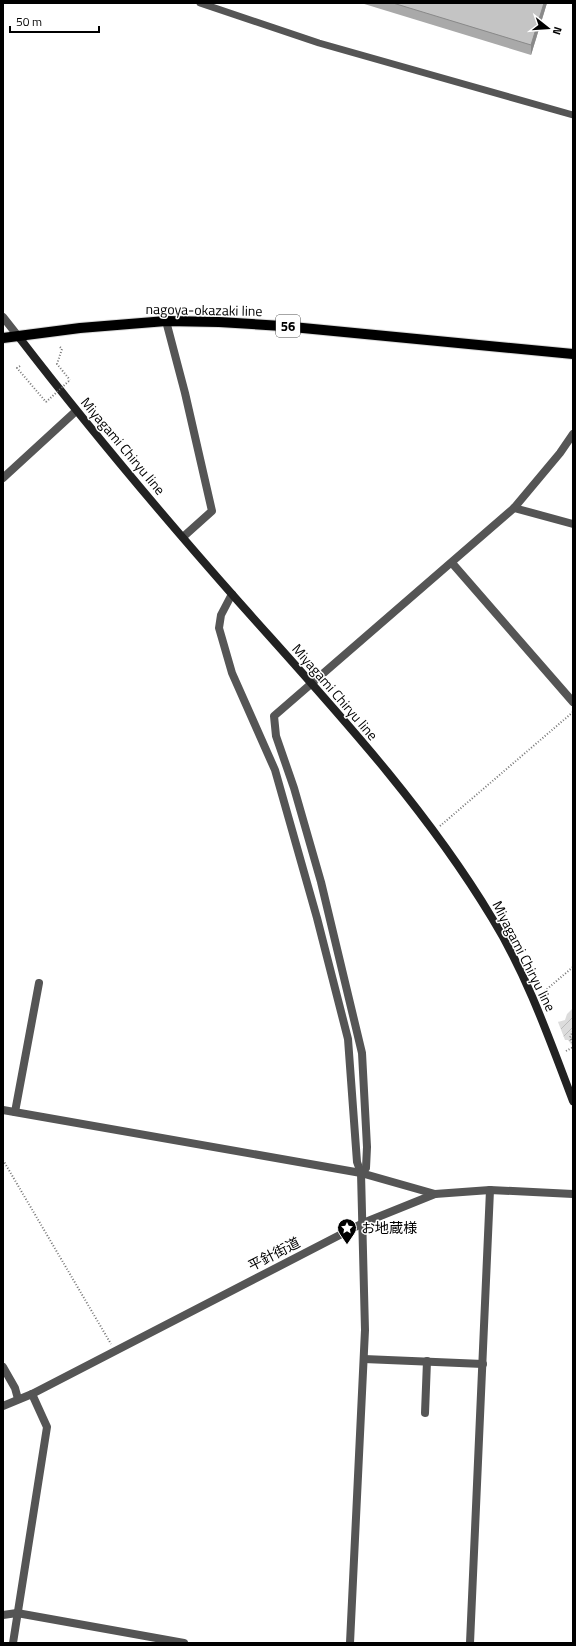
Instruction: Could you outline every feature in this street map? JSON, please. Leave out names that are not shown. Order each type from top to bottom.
[{"type":"main road","name":"nagoya-okazaki line","points":[[3,338],[80,328],[166,321],[219,322],[282,326],[573,354]]},
{"type":"main road","name":"Miyagami Chiryu line","points":[[18,336],[76,411],[232,594],[311,682],[435,830],[493,919],[535,999],[573,1101]]},
{"type":"street","points":[[3,317],[18,336]]},
{"type":"street","points":[[166,321],[186,393],[212,511],[183,537]]},
{"type":"street","points":[[3,478],[76,411]]},
{"type":"street","points":[[361,1174],[366,1168],[367,1147],[362,1053],[321,882],[275,729],[274,716],[311,682],[452,563],[514,508],[560,453],[573,434]]},
{"type":"street","points":[[514,508],[573,524]]},
{"type":"street","points":[[452,563],[573,702]]},
{"type":"street","points":[[232,594],[222,616],[219,628],[232,673],[275,770],[317,918],[348,1039],[356,1162],[361,1174],[363,1223],[364,1359],[350,1643]]},
{"type":"street","points":[[15,1112],[39,983]]},
{"type":"street","points":[[3,1110],[361,1174],[435,1194]]},
{"type":"street","points":[[470,1643],[490,1190]]},
{"type":"street","name":"平針街道","points":[[3,1406],[32,1394],[363,1223],[435,1194],[490,1190],[573,1194]]},
{"type":"street","points":[[364,1359],[482,1364]]},
{"type":"street","points":[[424,1413],[427,1362]]},
{"type":"street","points":[[3,1367],[15,1388],[18,1399]]},
{"type":"street","points":[[13,1643],[47,1427],[32,1394]]},
{"type":"street","points":[[3,1615],[18,1613],[184,1643]]},
{"type":"lane","points":[[200,3],[319,43],[572,112]]},
{"type":"path","points":[[20,366],[17,368],[46,402],[70,380],[57,364],[62,349],[60,347]]},
{"type":"path","points":[[435,830],[573,712]]},
{"type":"path","points":[[535,999],[573,967]]},
{"type":"path","points":[[573,1031],[570,1038],[573,1043]]},
{"type":"path","points":[[566,1051],[573,1047]]},
{"type":"path","points":[[3,1160],[115,1351]]},
{"type":"shaded area","points":[[573,1008],[573,1047],[568,1040],[565,1040],[558,1022],[565,1020],[567,1014]]},
{"type":"building","points":[[393,3],[544,3],[531,45]]},
{"type":"place","name":"お地蔵様","points":[[347,1245]]}]
